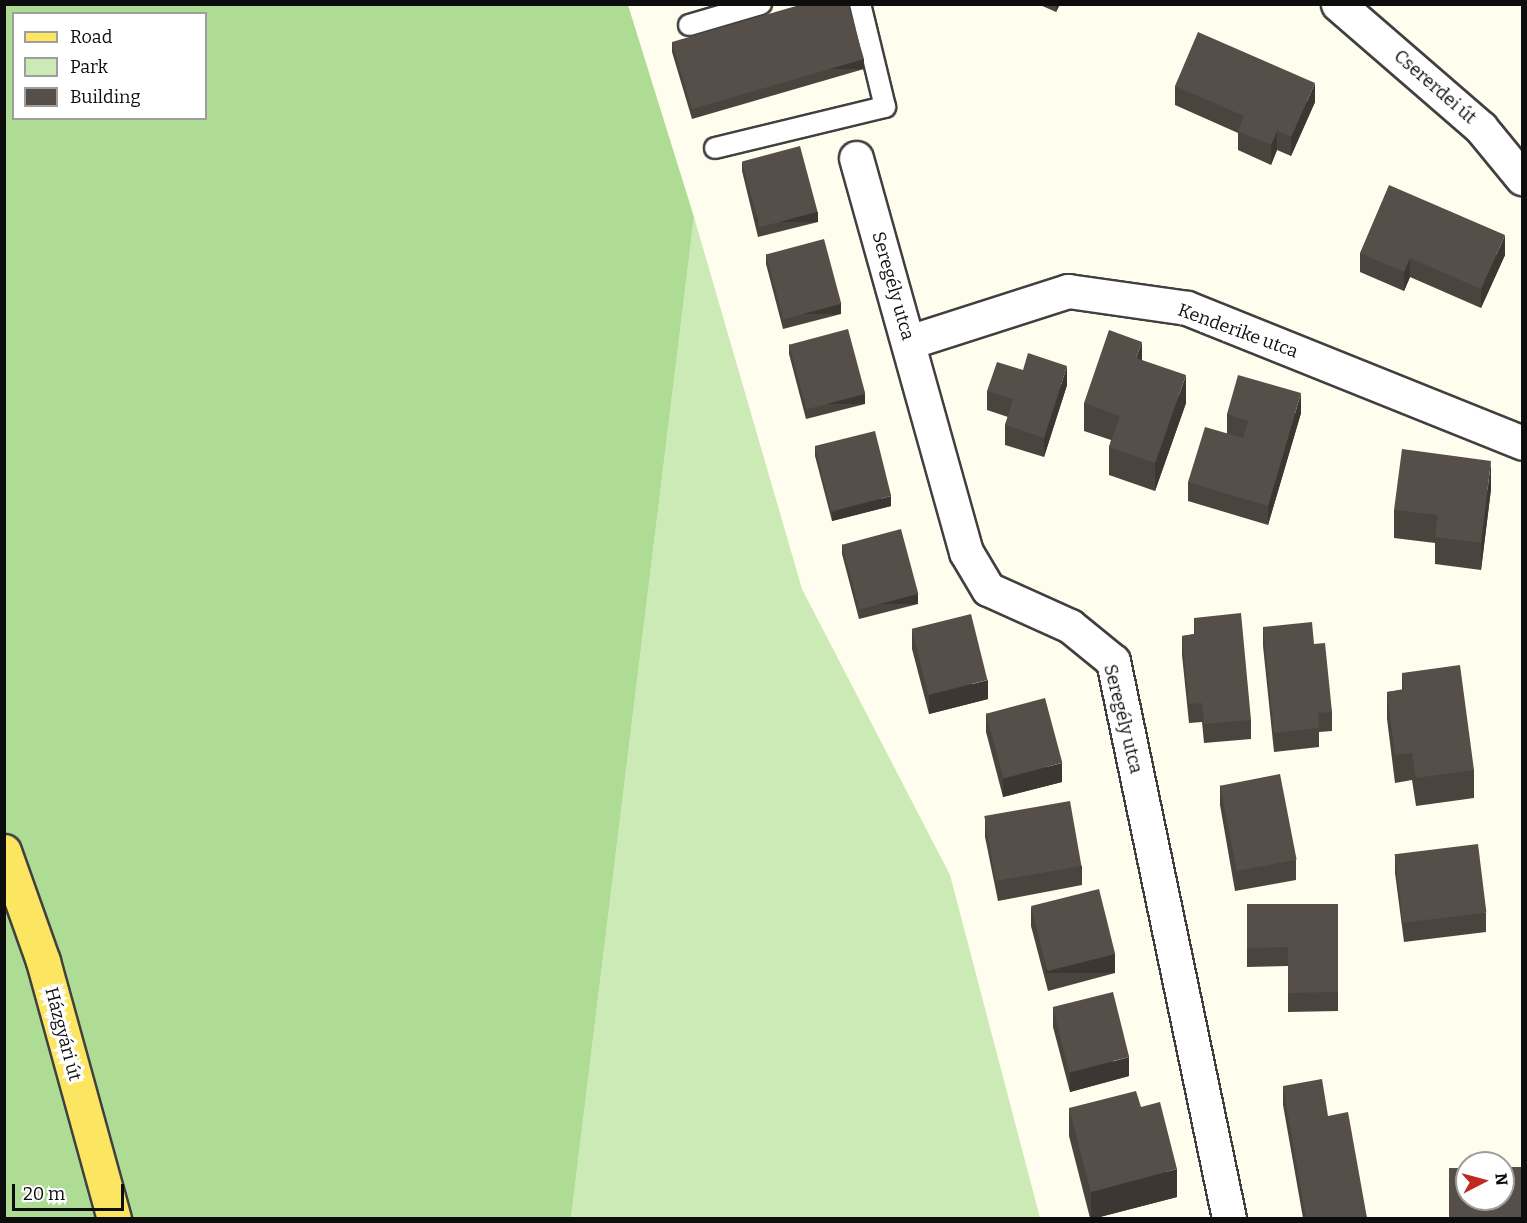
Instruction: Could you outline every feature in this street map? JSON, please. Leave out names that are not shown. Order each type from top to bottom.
[{"type":"main road","name":"Házgyári út","points":[[4,851],[43,961],[114,1218]]},
{"type":"street","name":"Csererdei út","points":[[1338,4],[1481,128],[1522,178]]},
{"type":"street","name":"Seregély utca","points":[[856,158],[966,552],[988,589],[1070,626],[1113,661],[1229,1218]]},
{"type":"street","name":"Kenderike utca","points":[[909,342],[1068,291],[1187,308],[1522,443]]},
{"type":"lane","points":[[689,24],[761,4]]},
{"type":"lane","points":[[715,148],[885,107],[860,4]]},
{"type":"green space","points":[[5,5],[628,5],[694,217],[571,1218],[5,1218]]},
{"type":"green space","points":[[694,217],[802,589],[950,875],[1040,1218],[571,1218]]},
{"type":"building","points":[[803,4],[848,4],[864,59],[692,109],[672,42]]},
{"type":"building","points":[[1198,32],[1315,83],[1291,137],[1277,131],[1271,145],[1238,131],[1244,116],[1175,86]]},
{"type":"building","points":[[800,146],[818,212],[760,227],[742,162]]},
{"type":"building","points":[[1389,185],[1505,235],[1481,289],[1410,258],[1404,272],[1360,253]]},
{"type":"building","points":[[824,239],[841,304],[783,319],[766,255]]},
{"type":"building","points":[[848,329],[865,394],[806,410],[789,345]]},
{"type":"building","points":[[1109,330],[1142,342],[1136,358],[1186,375],[1155,463],[1109,447],[1120,416],[1084,403]]},
{"type":"building","points":[[1028,353],[1067,366],[1044,438],[1005,425],[1013,399],[987,391],[997,362],[1023,370]]},
{"type":"building","points":[[1238,375],[1301,393],[1268,506],[1188,482],[1205,427],[1243,438],[1248,421],[1227,414]]},
{"type":"building","points":[[875,431],[891,496],[831,511],[815,446]]},
{"type":"building","points":[[1402,449],[1491,461],[1481,543],[1435,537],[1438,515],[1394,510]]},
{"type":"building","points":[[901,529],[918,594],[859,610],[842,545]]},
{"type":"building","points":[[1241,613],[1251,720],[1204,724],[1202,703],[1189,704],[1182,636],[1195,634],[1194,618]]},
{"type":"building","points":[[971,614],[987,680],[928,695],[912,629]]},
{"type":"building","points":[[1312,622],[1314,644],[1325,643],[1332,712],[1318,713],[1319,728],[1274,733],[1263,627]]},
{"type":"building","points":[[1460,665],[1474,770],[1416,778],[1412,753],[1395,755],[1387,692],[1404,689],[1402,673]]},
{"type":"building","points":[[1045,698],[1062,763],[1003,779],[986,714]]},
{"type":"building","points":[[1280,774],[1297,859],[1237,871],[1220,786]]},
{"type":"building","points":[[1070,801],[1081,866],[996,881],[984,816]]},
{"type":"building","points":[[1478,844],[1486,912],[1403,923],[1395,854]]},
{"type":"building","points":[[1099,889],[1115,954],[1047,971],[1031,906]]},
{"type":"building","points":[[1247,904],[1338,904],[1338,992],[1288,993],[1288,947],[1247,948]]},
{"type":"building","points":[[1113,992],[1129,1057],[1069,1072],[1053,1007]]},
{"type":"building","points":[[1322,1079],[1328,1116],[1348,1112],[1367,1218],[1306,1218],[1283,1086]]},
{"type":"building","points":[[1136,1091],[1141,1107],[1160,1102],[1177,1169],[1091,1192],[1069,1108]]},
{"type":"building","points":[[1515,1167],[1522,1167],[1522,1218],[1449,1218],[1449,1168],[1455,1168],[1455,1211],[1515,1211]]}]
